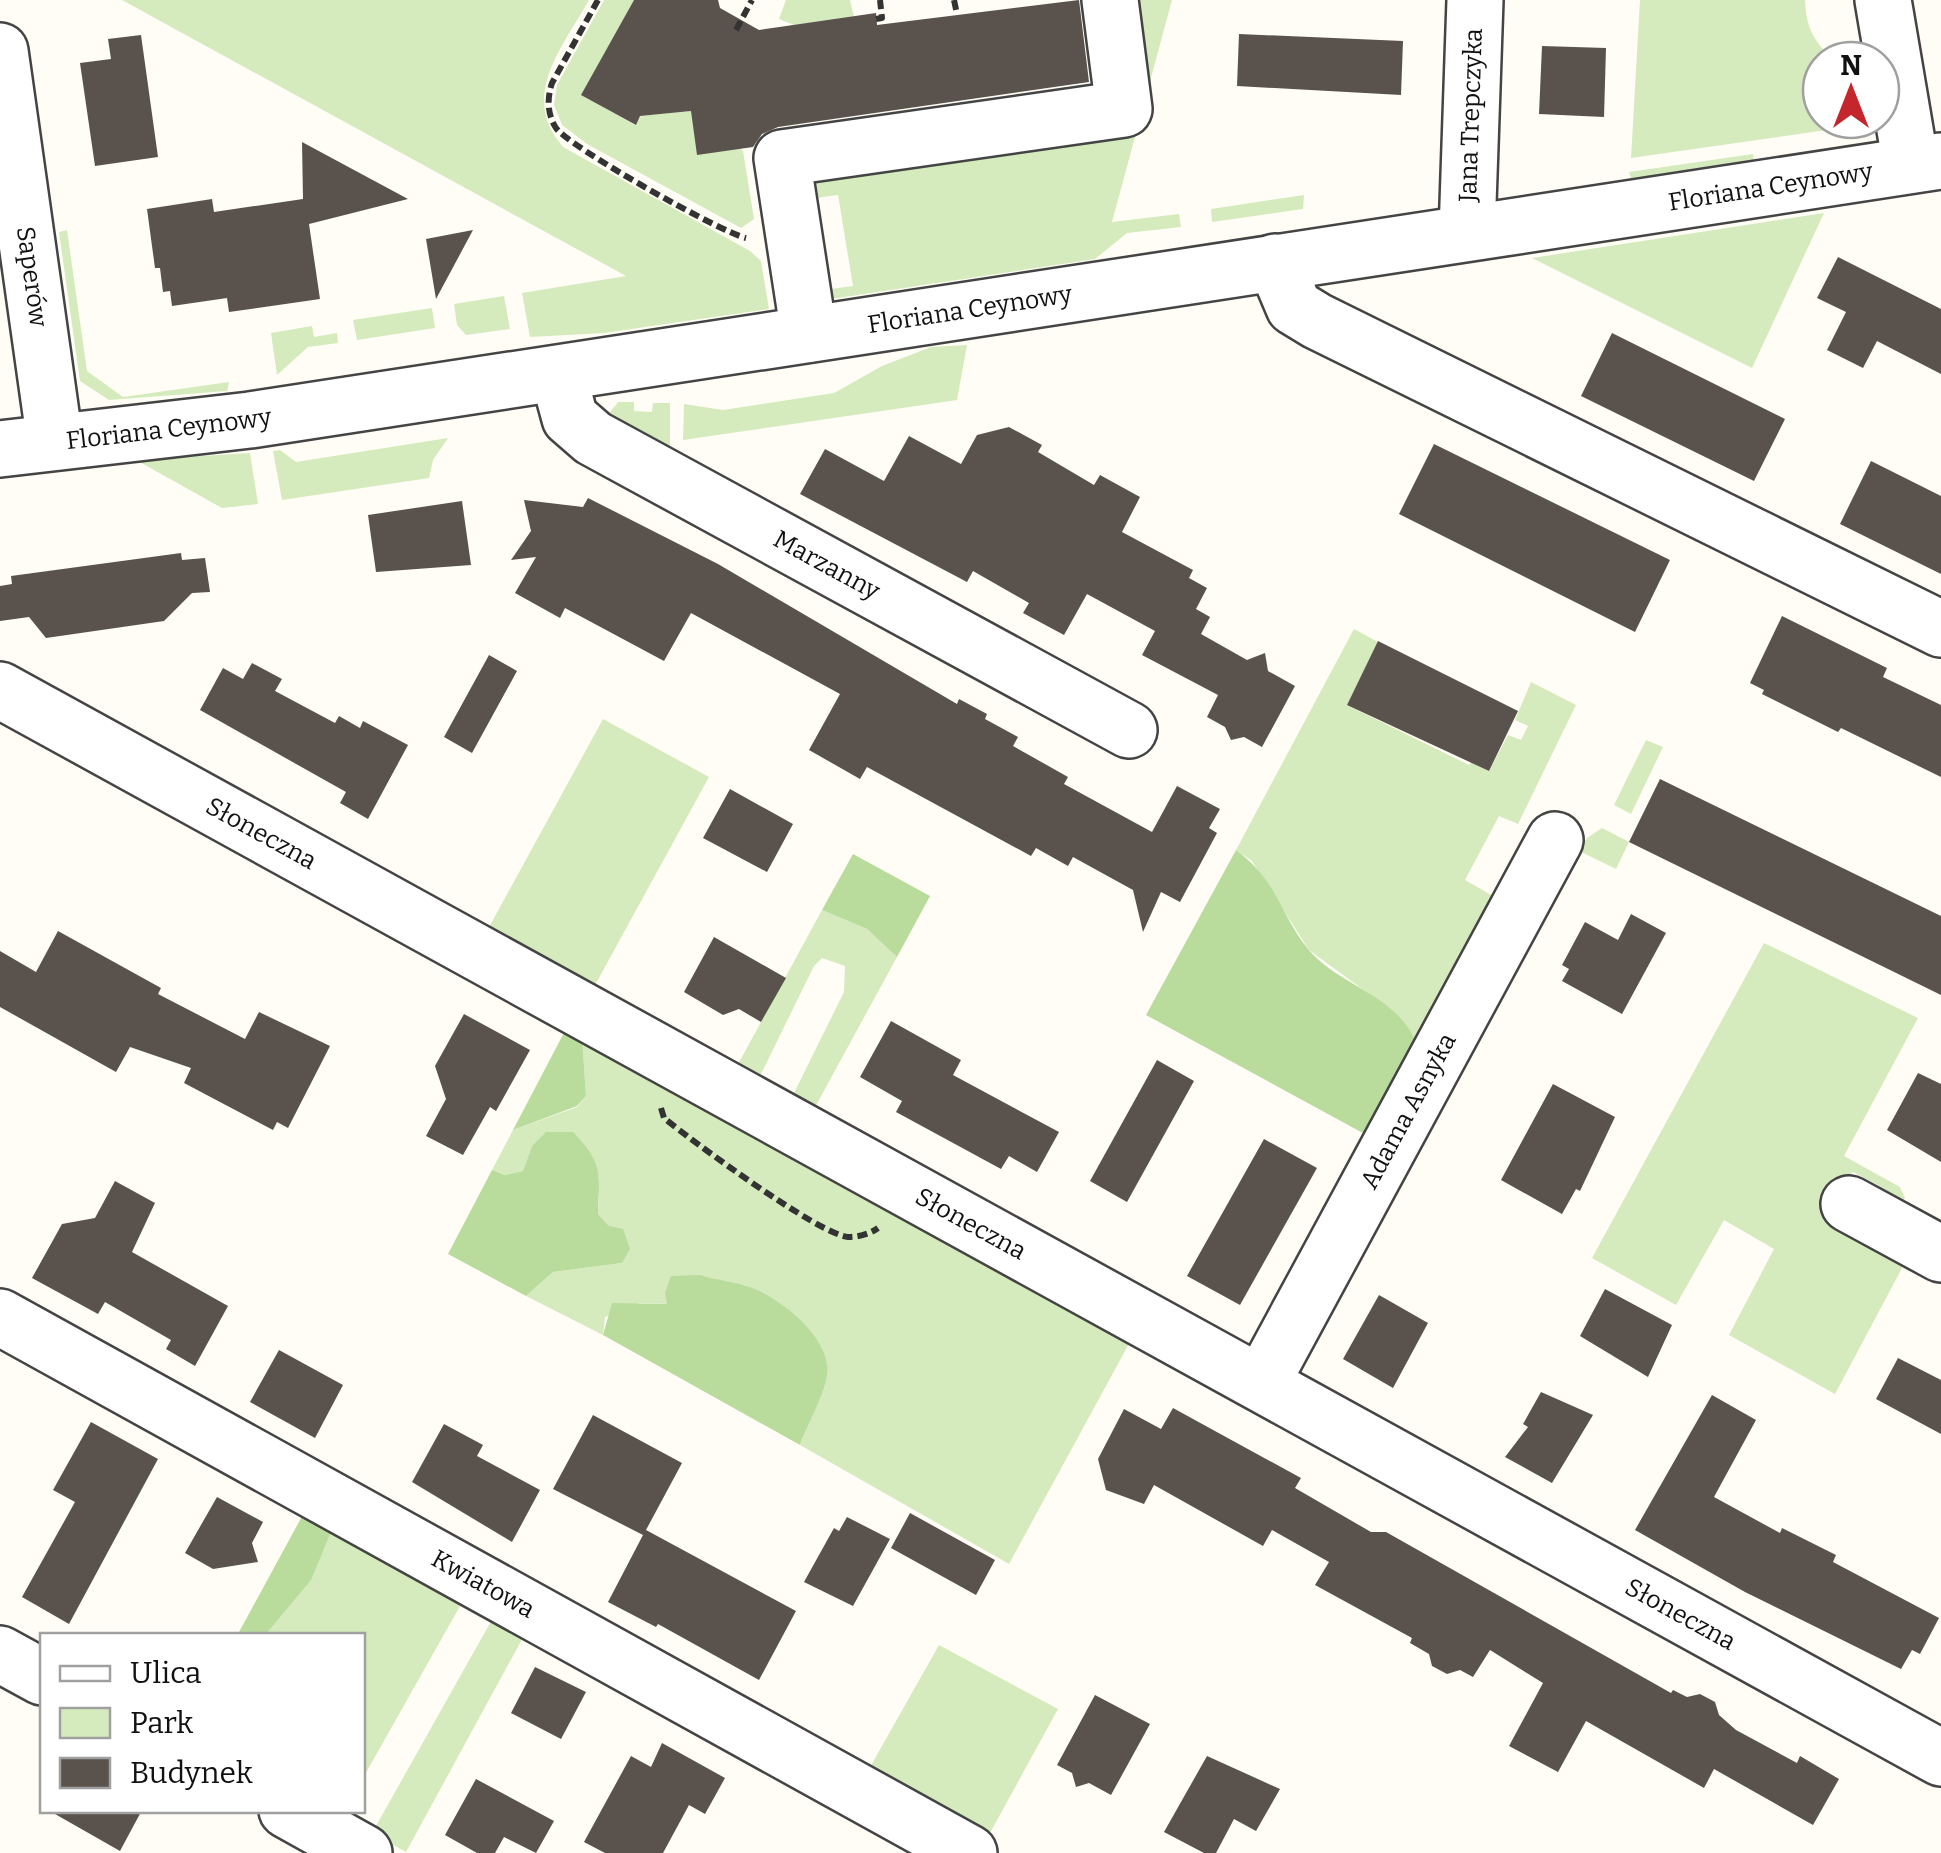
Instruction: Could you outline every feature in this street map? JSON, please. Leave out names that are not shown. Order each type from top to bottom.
[{"type":"street","points":[[809,334],[782,158],[1124,109],[1110,0]]},
{"type":"street","name":"Jana Trepczyka","points":[[1467,232],[1474,0]]},
{"type":"street","points":[[1883,0],[1926,163]]},
{"type":"street","name":"Saperów","points":[[0,51],[56,442]]},
{"type":"street","name":"Floriana Ceynowy","points":[[0,449],[250,420],[1926,163]]},
{"type":"street","points":[[1275,262],[1294,307],[1316,321],[1941,628]]},
{"type":"street","name":"Marzanny","points":[[558,374],[570,418],[593,438],[1128,730]]},
{"type":"street","name":"Słoneczna","points":[[0,690],[1941,1758]]},
{"type":"street","name":"Adama Asnyka","points":[[1262,1382],[1554,840]]},
{"type":"street","points":[[1848,1204],[1941,1254]]},
{"type":"street","name":"Kwiatowa","points":[[0,1317],[969,1853]]},
{"type":"street","points":[[0,1654],[40,1676]]},
{"type":"street","points":[[292,1813],[364,1853]]},
{"type":"path","points":[[598,0],[552,83],[548,95],[554,125],[578,148],[742,238],[754,237]]},
{"type":"path","points":[[736,30],[752,0]]},
{"type":"path","points":[[876,19],[882,18],[880,0]]},
{"type":"path","points":[[954,0],[956,14]]},
{"type":"path","points":[[664,1054],[655,1084],[664,1118],[711,1157],[827,1230],[849,1237],[872,1232],[910,1188]]},
{"type":"green space","points":[[122,0],[589,0],[549,73],[545,110],[550,128],[563,147],[750,251],[761,261],[769,309],[604,333],[530,337],[522,293],[626,276]]},
{"type":"green space","points":[[604,0],[634,0],[582,95],[635,125],[640,116],[691,111],[743,151],[754,219],[741,228],[587,144],[562,125],[554,105],[557,85]]},
{"type":"green space","points":[[786,0],[850,0],[854,17],[794,25],[779,19]]},
{"type":"green space","points":[[1129,0],[1172,0],[1112,222],[1179,214],[1181,227],[1127,233],[1095,259],[818,301],[816,291],[853,286],[838,195],[801,200],[802,167],[1140,116]]},
{"type":"green space","points":[[1640,0],[1805,0],[1807,19],[1816,40],[1801,40],[1801,134],[1631,158]]},
{"type":"green space","points":[[1753,154],[1754,163],[1633,184],[1629,172]]},
{"type":"green space","points":[[1304,195],[1303,209],[1212,222],[1211,209]]},
{"type":"green space","points":[[1824,213],[1752,368],[1532,258]]},
{"type":"green space","points":[[67,230],[87,371],[123,397],[229,382],[227,391],[109,400],[80,381],[59,232]]},
{"type":"green space","points":[[504,296],[510,329],[466,335],[457,325],[454,304]]},
{"type":"green space","points":[[432,308],[435,328],[357,340],[353,320]]},
{"type":"green space","points":[[312,326],[314,337],[337,333],[338,343],[308,347],[277,375],[271,333]]},
{"type":"green space","points":[[967,345],[957,400],[683,440],[684,404],[723,410],[834,393],[882,366],[931,347]]},
{"type":"green space","points":[[618,402],[634,402],[634,411],[652,412],[653,403],[670,403],[670,455],[615,423],[608,415]]},
{"type":"green space","points":[[448,438],[433,460],[429,478],[282,500],[273,451],[280,450],[296,462]]},
{"type":"green space","points":[[250,453],[258,504],[222,508],[136,460]]},
{"type":"green space","points":[[1354,629],[1378,642],[1347,705],[1469,765],[1471,762],[1489,771],[1508,735],[1521,740],[1528,726],[1515,720],[1531,682],[1576,705],[1518,824],[1499,816],[1465,880],[1493,896],[1419,1052],[1395,1013],[1309,950],[1252,861],[1236,850]]},
{"type":"green space","points":[[603,719],[709,777],[594,987],[488,929]]},
{"type":"green space","points":[[1646,740],[1663,747],[1631,814],[1614,805]]},
{"type":"green space","points":[[1602,828],[1629,842],[1616,869],[1579,851],[1587,838]]},
{"type":"green space","points":[[1236,850],[1270,885],[1308,949],[1337,974],[1386,1005],[1412,1033],[1419,1052],[1372,1138],[1146,1015]]},
{"type":"green space","points":[[853,854],[930,896],[897,957],[867,929],[822,910]]},
{"type":"green space","points":[[822,910],[867,929],[897,957],[814,1109],[793,1097],[844,992],[845,966],[822,958],[814,966],[759,1078],[737,1066]]},
{"type":"green space","points":[[1764,943],[1918,1018],[1844,1156],[1900,1187],[1905,1198],[1900,1204],[1878,1185],[1853,1172],[1836,1185],[1822,1209],[1828,1216],[1909,1255],[1835,1394],[1729,1335],[1774,1249],[1724,1220],[1676,1305],[1592,1258]]},
{"type":"green space","points":[[566,1029],[582,1037],[586,1096],[577,1106],[513,1130]]},
{"type":"green space","points":[[582,1037],[1131,1340],[1009,1564],[800,1445],[811,1410],[823,1391],[747,1286],[723,1282],[668,1304],[640,1303],[605,1317],[603,1335],[526,1296],[553,1272],[622,1263],[609,1226],[598,1214],[599,1195],[532,1146],[523,1171],[505,1175],[492,1170],[513,1130],[577,1107],[586,1096]]},
{"type":"green space","points":[[546,1132],[573,1132],[590,1153],[598,1170],[598,1214],[609,1226],[623,1229],[630,1249],[622,1263],[553,1272],[526,1296],[448,1254],[492,1170],[505,1175],[523,1171],[532,1146]]},
{"type":"green space","points":[[700,1275],[758,1290],[796,1316],[817,1340],[824,1352],[827,1374],[800,1445],[603,1335],[612,1303],[667,1304],[665,1293],[671,1276]]},
{"type":"green space","points":[[305,1511],[464,1599],[365,1774],[365,1633],[239,1633]]},
{"type":"green space","points":[[305,1511],[333,1527],[311,1580],[267,1633],[239,1633]]},
{"type":"green space","points":[[494,1616],[526,1632],[406,1852],[372,1833]]},
{"type":"green space","points":[[939,1645],[1058,1709],[985,1842],[865,1776]]},
{"type":"building","points":[[634,0],[718,0],[720,8],[759,30],[876,13],[877,25],[1079,0],[1089,82],[778,127],[762,134],[753,147],[697,155],[691,111],[640,116],[636,125],[581,95]]},
{"type":"building","points":[[1239,34],[1403,41],[1401,95],[1237,86]]},
{"type":"building","points":[[141,35],[158,157],[95,166],[80,63],[111,59],[108,39]]},
{"type":"building","points":[[1542,46],[1606,48],[1604,117],[1539,114]]},
{"type":"building","points":[[302,142],[408,199],[309,224],[320,299],[229,312],[227,298],[172,306],[170,291],[163,292],[160,268],[155,268],[147,209],[212,199],[214,212],[303,199]]},
{"type":"building","points":[[473,230],[436,299],[426,239]]},
{"type":"building","points":[[1838,257],[1941,309],[1941,374],[1877,341],[1863,368],[1827,350],[1846,312],[1817,298]]},
{"type":"building","points":[[1612,333],[1785,419],[1754,481],[1581,396]]},
{"type":"building","points":[[1009,427],[1042,445],[1038,452],[1094,485],[1100,475],[1140,497],[1122,532],[1193,570],[1189,578],[1207,588],[1196,609],[1210,617],[1201,634],[1247,660],[1265,653],[1268,671],[1295,686],[1262,747],[1244,737],[1231,740],[1225,727],[1207,717],[1218,695],[1142,655],[1155,631],[1087,594],[1064,635],[1023,613],[1029,603],[973,571],[967,582],[800,494],[825,449],[884,481],[909,436],[961,464],[977,435]]},
{"type":"building","points":[[1434,444],[1670,560],[1635,632],[1399,514]]},
{"type":"building","points":[[1871,461],[1941,496],[1941,574],[1840,524]]},
{"type":"building","points":[[588,498],[718,564],[957,704],[959,699],[987,714],[985,719],[1018,737],[1013,746],[1068,777],[1064,784],[1152,832],[1177,786],[1220,809],[1209,828],[1217,833],[1180,902],[1161,892],[1143,932],[1133,890],[1073,857],[1068,866],[1036,848],[1031,856],[867,767],[860,779],[809,750],[840,694],[691,613],[664,661],[565,608],[560,618],[515,593],[536,557],[511,560],[531,531],[524,500],[583,507]]},
{"type":"building","points":[[462,501],[471,565],[376,572],[368,515]]},
{"type":"building","points":[[181,553],[182,560],[205,558],[210,592],[192,593],[164,621],[46,638],[29,617],[0,621],[0,586],[12,584],[11,576]]},
{"type":"building","points":[[1782,616],[1887,668],[1883,677],[1941,705],[1941,777],[1841,728],[1838,732],[1762,694],[1764,690],[1750,683]]},
{"type":"building","points":[[1378,641],[1518,711],[1489,771],[1347,705]]},
{"type":"building","points":[[489,655],[517,671],[472,753],[444,737]]},
{"type":"building","points":[[252,663],[282,679],[275,691],[335,723],[339,716],[360,728],[363,721],[408,745],[368,819],[340,803],[346,792],[200,710],[223,668],[243,679]]},
{"type":"building","points":[[1660,779],[1941,916],[1941,995],[1629,842]]},
{"type":"building","points":[[730,789],[793,824],[767,872],[703,838]]},
{"type":"building","points":[[1631,914],[1666,933],[1622,1014],[1562,981],[1569,969],[1562,965],[1585,922],[1618,940]]},
{"type":"building","points":[[58,931],[161,988],[158,994],[245,1039],[259,1012],[330,1046],[288,1128],[277,1122],[273,1130],[184,1083],[191,1068],[130,1047],[116,1072],[0,1007],[0,951],[36,972]]},
{"type":"building","points":[[714,937],[786,978],[761,1022],[739,1009],[723,1015],[684,992]]},
{"type":"building","points":[[464,1014],[530,1050],[496,1111],[490,1107],[463,1155],[426,1136],[446,1099],[435,1066]]},
{"type":"building","points":[[891,1021],[961,1060],[953,1075],[1059,1132],[1037,1172],[1009,1156],[1001,1169],[896,1112],[902,1101],[860,1077]]},
{"type":"building","points":[[1157,1060],[1194,1081],[1127,1202],[1090,1181]]},
{"type":"building","points":[[1918,1073],[1941,1084],[1941,1162],[1887,1130]]},
{"type":"building","points":[[1553,1084],[1615,1117],[1580,1191],[1576,1189],[1562,1214],[1501,1180]]},
{"type":"building","points":[[1264,1139],[1317,1168],[1240,1305],[1187,1276]]},
{"type":"building","points":[[115,1181],[155,1203],[132,1252],[228,1306],[195,1366],[166,1349],[171,1340],[105,1302],[98,1314],[32,1278],[62,1224],[95,1218]]},
{"type":"building","points":[[1605,1289],[1672,1325],[1648,1377],[1580,1336]]},
{"type":"building","points":[[1379,1295],[1428,1323],[1393,1388],[1343,1359]]},
{"type":"building","points":[[279,1350],[343,1385],[315,1438],[250,1402]]},
{"type":"building","points":[[1898,1358],[1941,1380],[1941,1434],[1876,1399]]},
{"type":"building","points":[[1541,1392],[1593,1415],[1552,1483],[1505,1457],[1528,1427],[1523,1424]]},
{"type":"building","points":[[1712,1395],[1756,1420],[1714,1497],[1780,1533],[1782,1528],[1836,1555],[1833,1562],[1939,1618],[1920,1654],[1912,1650],[1901,1669],[1745,1592],[1635,1530]]},
{"type":"building","points":[[1173,1408],[1301,1478],[1295,1488],[1371,1532],[1386,1532],[1671,1693],[1673,1690],[1687,1697],[1700,1694],[1715,1702],[1719,1715],[1736,1730],[1797,1763],[1800,1756],[1839,1779],[1813,1825],[1714,1769],[1704,1788],[1586,1721],[1558,1772],[1509,1746],[1543,1683],[1490,1650],[1473,1677],[1460,1670],[1447,1674],[1432,1666],[1429,1654],[1410,1643],[1412,1638],[1315,1585],[1329,1562],[1272,1530],[1263,1546],[1154,1485],[1144,1504],[1106,1490],[1098,1459],[1124,1409],[1161,1429]]},
{"type":"building","points":[[593,1415],[682,1463],[646,1530],[796,1611],[759,1680],[658,1624],[656,1627],[608,1602],[643,1535],[553,1489]]},
{"type":"building","points":[[91,1422],[158,1459],[69,1624],[22,1597],[75,1502],[53,1490]]},
{"type":"building","points":[[444,1424],[483,1445],[477,1456],[540,1490],[512,1542],[412,1482]]},
{"type":"building","points":[[217,1497],[263,1522],[252,1543],[258,1562],[213,1569],[185,1553]]},
{"type":"building","points":[[910,1513],[995,1560],[976,1595],[891,1548]]},
{"type":"building","points":[[847,1517],[890,1539],[853,1606],[804,1582],[834,1528],[839,1531]]},
{"type":"building","points":[[535,1667],[586,1692],[561,1739],[511,1713]]},
{"type":"building","points":[[1095,1695],[1150,1724],[1111,1795],[1089,1783],[1076,1787],[1072,1773],[1057,1765]]},
{"type":"building","points":[[662,1743],[725,1778],[705,1814],[689,1805],[663,1853],[605,1853],[584,1842],[631,1756],[651,1767]]},
{"type":"building","points":[[1207,1756],[1280,1789],[1256,1831],[1234,1819],[1216,1853],[1204,1853],[1164,1832]]},
{"type":"building","points":[[476,1779],[554,1821],[536,1853],[504,1837],[495,1853],[477,1853],[445,1835]]},
{"type":"building","points":[[53,1813],[140,1813],[120,1851]]}]
